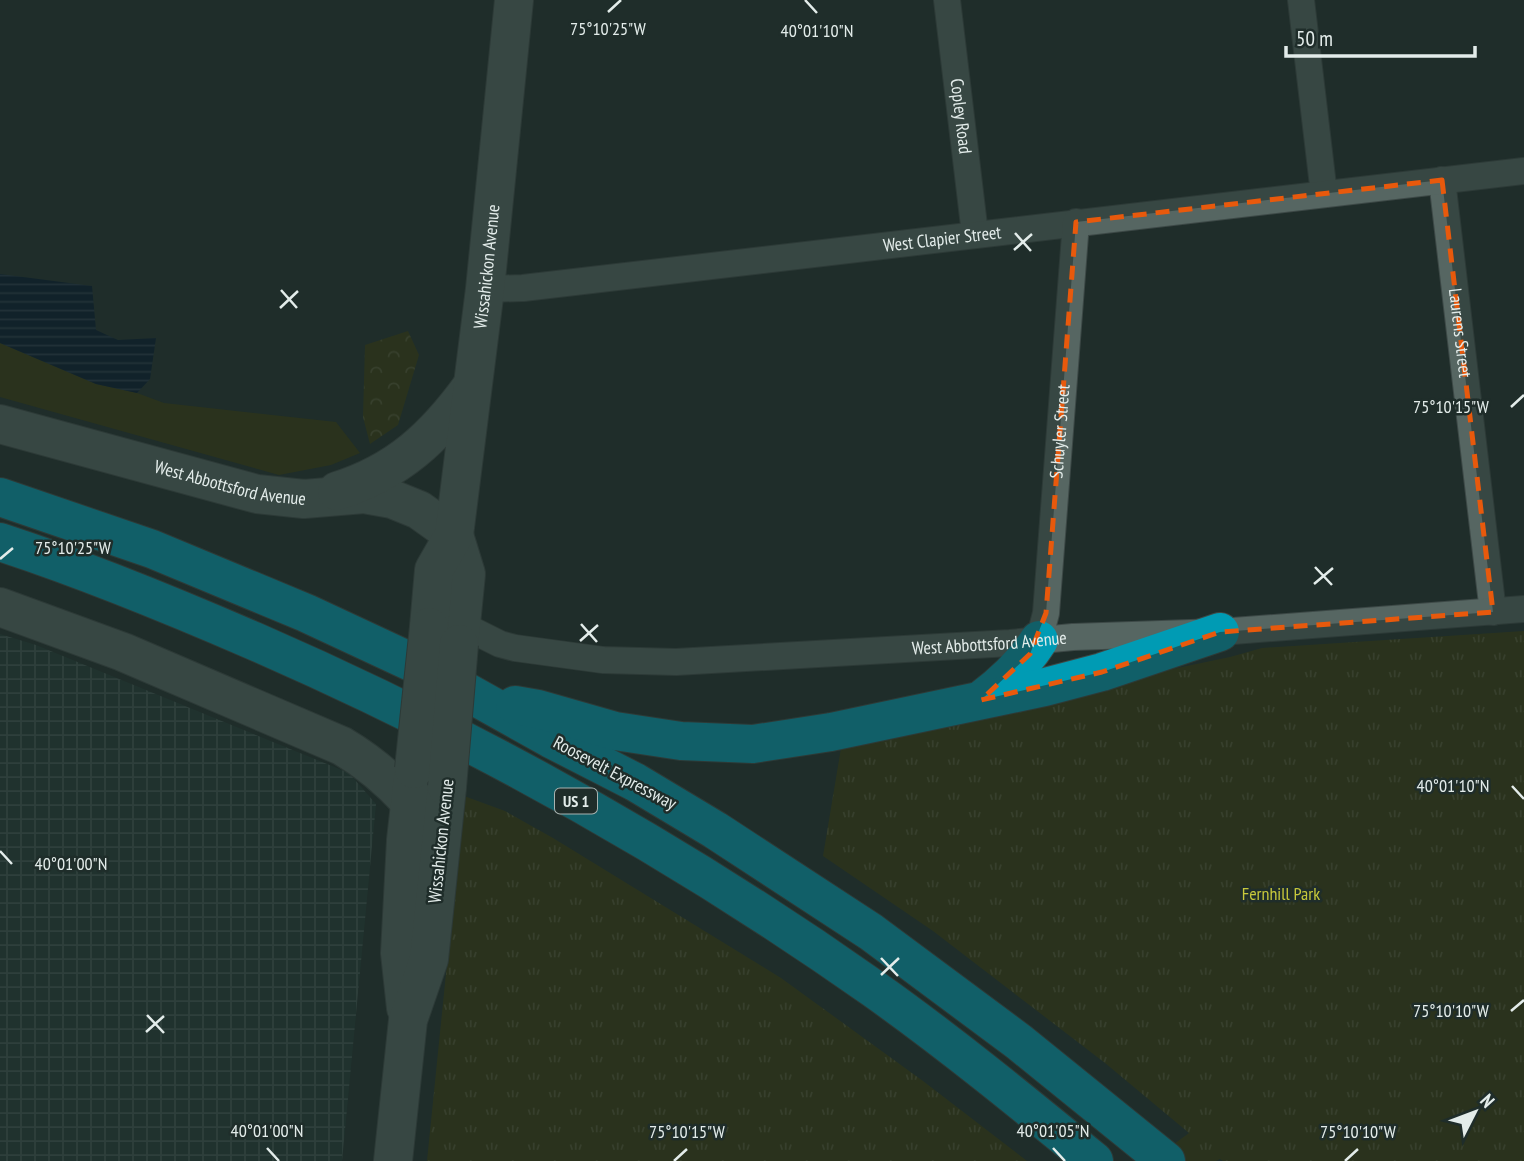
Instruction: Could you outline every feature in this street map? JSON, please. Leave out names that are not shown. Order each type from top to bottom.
[{"type":"highway","name":"Roosevelt Expressway","points":[[0,497],[152,549],[306,612],[424,668],[475,698],[635,782],[794,880],[943,983],[1166,1161]]},
{"type":"highway","name":"US 1","points":[[0,542],[171,606],[341,680],[492,754],[571,798],[727,892],[873,989],[935,1034],[1094,1161]]},
{"type":"highway","points":[[475,698],[538,709],[615,731],[716,744],[753,744],[790,739],[1045,687],[1102,672],[1220,632]]},
{"type":"highway","points":[[981,700],[1020,667],[1039,640]]},
{"type":"street","name":"Wissahickon Avenue","points":[[408,1020],[429,959],[447,787],[450,632],[435,570],[454,535],[485,289],[514,0]]},
{"type":"street","name":"Copley Road","points":[[947,0],[975,234]]},
{"type":"street","points":[[1301,0],[1324,194]]},
{"type":"street","name":"West Clapier Street","points":[[485,289],[523,288],[1524,171]]},
{"type":"street","name":"Laurens Street","points":[[1442,180],[1493,611]]},
{"type":"street","name":"Schuyler Street","points":[[1039,640],[1046,613],[1076,222]]},
{"type":"street","points":[[324,496],[373,478],[400,463],[449,417],[473,385]]},
{"type":"street","name":"West Abbottsford Avenue","points":[[0,424],[257,494],[304,499],[364,494],[392,499],[419,510],[454,535]]},
{"type":"street","points":[[0,607],[122,652],[342,747],[369,761],[391,780],[412,786]]},
{"type":"street","name":"West Abbottsford Avenue","points":[[450,632],[515,648],[603,660],[646,662],[724,660],[1073,637],[1220,632],[1524,609]]},
{"type":"street","name":"Wissahickon Avenue","points":[[393,1161],[408,1020],[400,953],[412,786],[450,632]]},
{"type":"highlighted area","points":[[1442,180],[1493,612],[1220,632],[1102,672],[981,700],[1030,654],[1046,613],[1076,222]]},
{"type":"shaded area","points":[[0,634],[36,645],[349,773],[376,804],[342,1161],[0,1161]]},
{"type":"green space","points":[[408,331],[419,355],[398,425],[370,444],[363,417],[365,345]]},
{"type":"green space","points":[[0,343],[96,384],[137,393],[164,403],[336,422],[360,453],[331,465],[279,475],[0,397]]},
{"type":"green space","name":"Fernhill Park","points":[[1524,631],[1524,1161],[1151,1161],[1189,1133],[1105,1063],[933,931],[823,856],[841,748],[1006,715],[1070,699],[1101,684],[1262,648]]},
{"type":"green space","points":[[464,796],[505,811],[553,838],[781,978],[923,1081],[1027,1161],[427,1161]]},
{"type":"water","points":[[0,274],[92,286],[96,330],[118,340],[156,338],[150,379],[137,393],[96,384],[0,343]]}]
